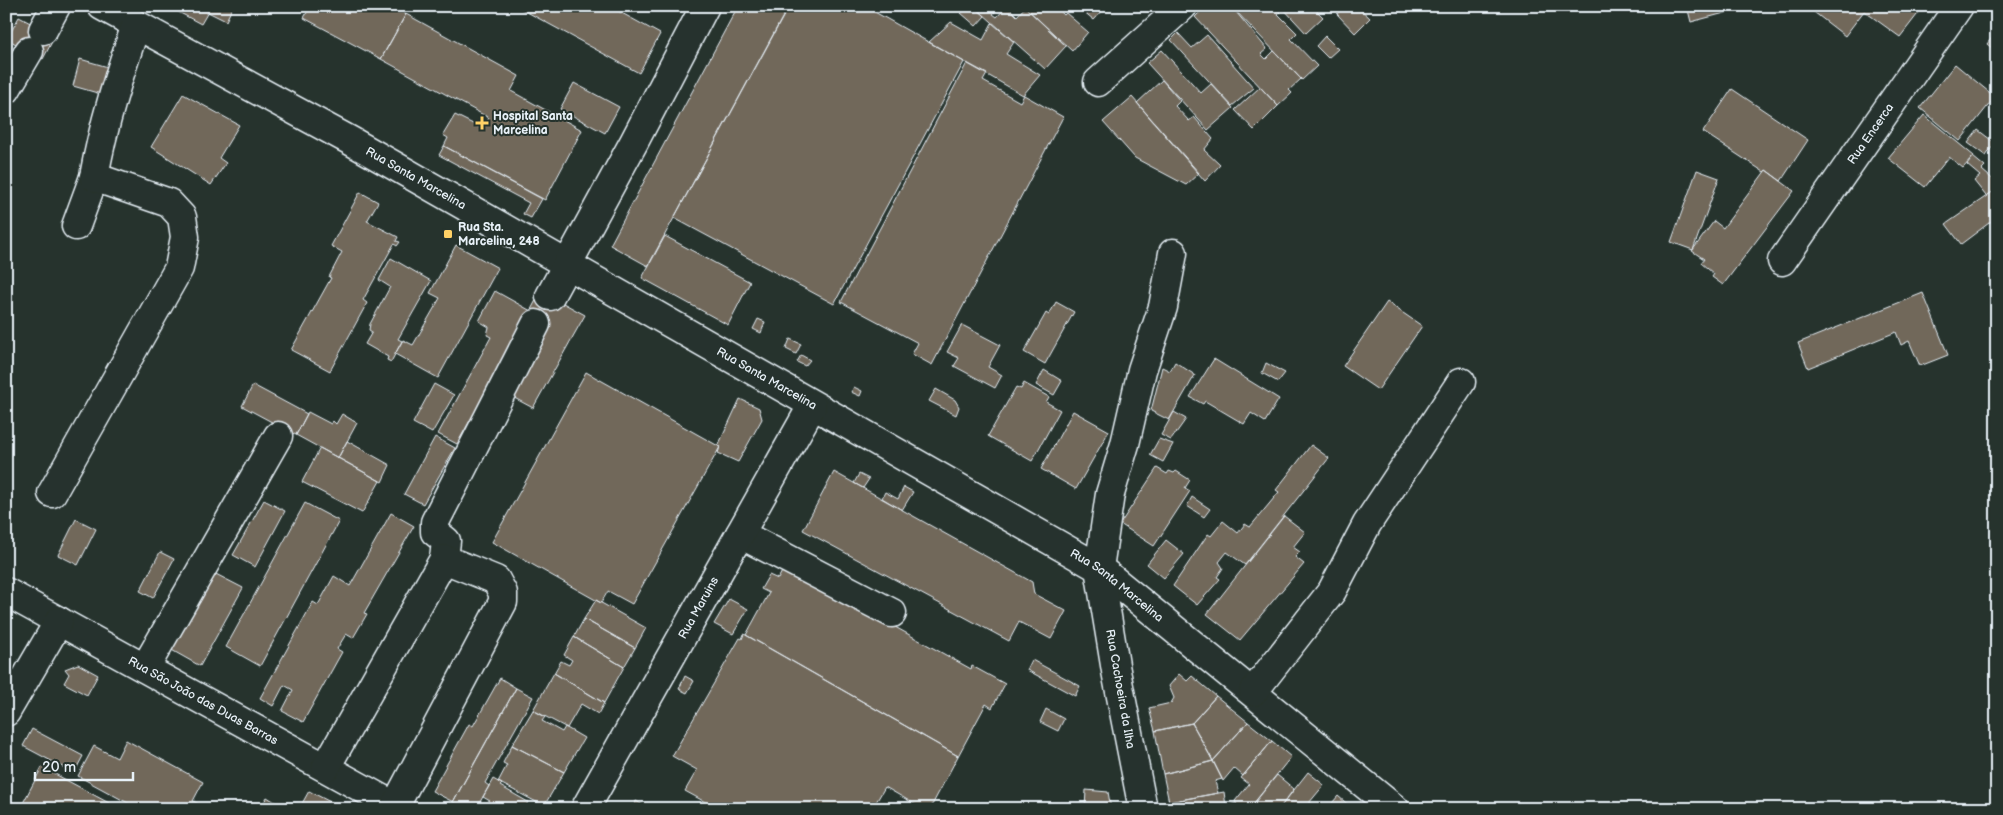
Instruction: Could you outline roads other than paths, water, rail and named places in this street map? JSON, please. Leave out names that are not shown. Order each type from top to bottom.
[{"type":"street","points":[[6,90],[56,6]]},
{"type":"street","name":"Rua Santa Marcelina","points":[[102,6],[351,141],[812,406],[1099,568],[1396,809]]},
{"type":"street","points":[[550,296],[705,6]]},
{"type":"street","points":[[1098,82],[1182,6]]},
{"type":"street","name":"Rua Encerca","points":[[1782,261],[1959,6]]},
{"type":"street","points":[[76,226],[94,177],[99,147],[116,82],[136,25]]},
{"type":"street","points":[[52,493],[178,268],[186,237],[182,217],[169,202],[94,177]]},
{"type":"street","name":"Rua Cachoeira da Ilha","points":[[1142,809],[1099,568],[1110,494],[1125,444],[1142,370],[1162,307],[1173,253]]},
{"type":"street","points":[[326,767],[444,559],[446,541],[435,532],[435,522],[536,324]]},
{"type":"street","points":[[1253,692],[1332,591],[1367,524],[1461,382]]},
{"type":"street","name":"Rua Maruins","points":[[585,809],[812,406]]},
{"type":"street","points":[[145,668],[278,436]]},
{"type":"street","points":[[740,534],[892,613]]},
{"type":"street","points":[[398,807],[503,602],[503,593],[496,580],[444,559]]},
{"type":"street","name":"Rua São João das Duas Barras","points":[[6,592],[398,807]]},
{"type":"street","points":[[6,712],[59,621]]},
{"type":"place","name":"Hospital Santa Marcelina","points":[[482,123]]},
{"type":"place","name":"Rua Sta. Marcelina, 248","points":[[448,234]]}]
